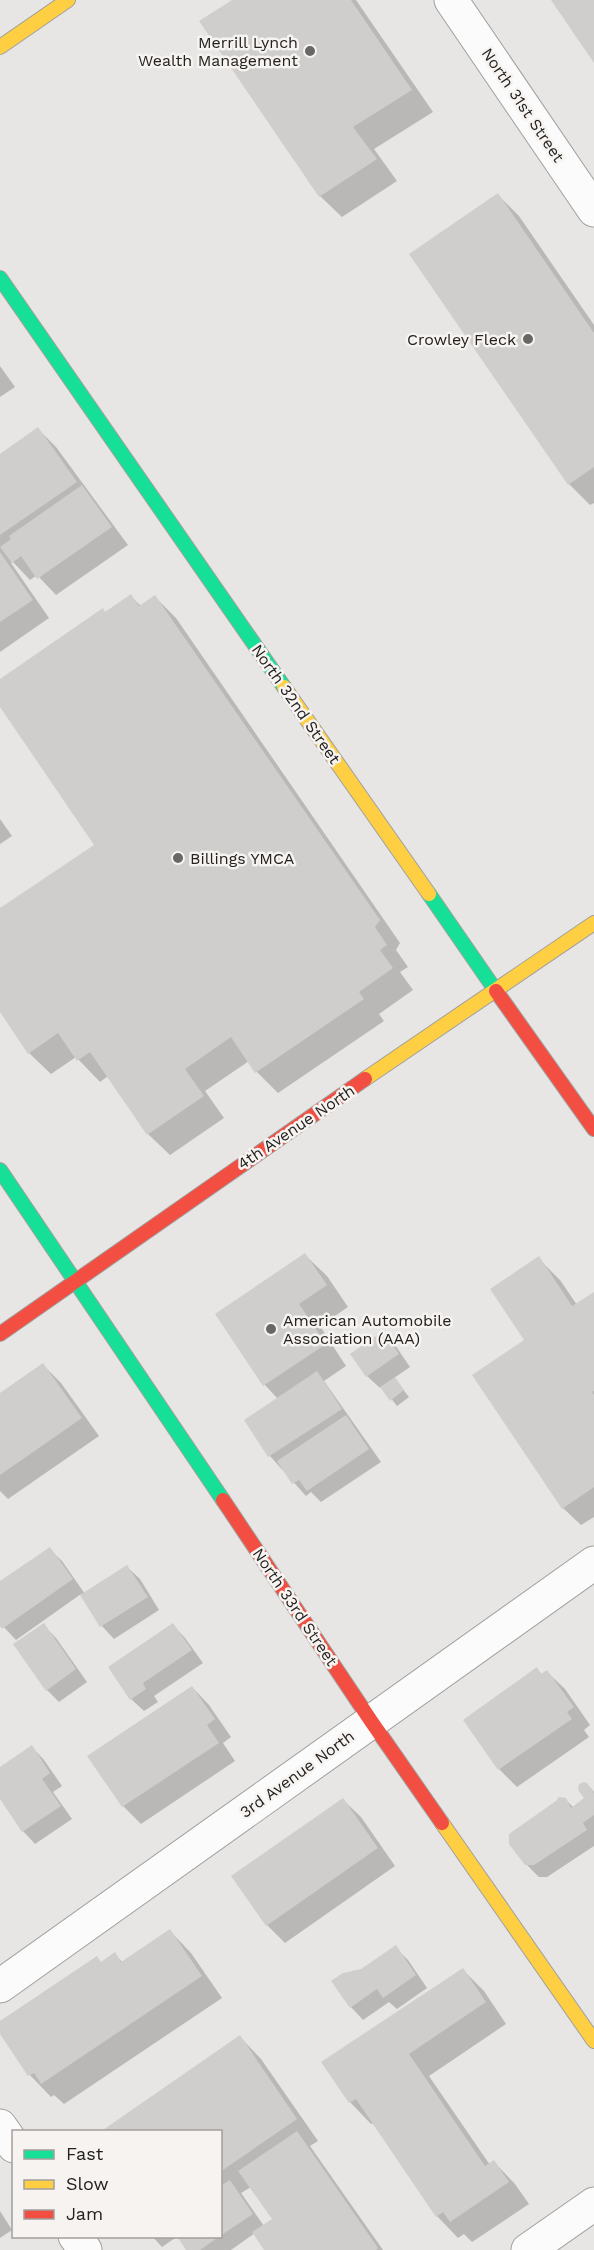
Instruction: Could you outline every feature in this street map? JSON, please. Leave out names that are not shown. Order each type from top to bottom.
[{"type":"main road","points":[[0,47],[68,0]]},
{"type":"main road","name":"North 32nd Street","points":[[0,278],[594,1129]]},
{"type":"main road","name":"4th Avenue North","points":[[0,1334],[274,1141],[594,923]]},
{"type":"main road","name":"North 33rd Street","points":[[0,1170],[371,1721],[594,2041]]},
{"type":"street","name":"North 31st Street","points":[[451,0],[594,210]]},
{"type":"street","name":"3rd Avenue North","points":[[0,1986],[594,1563]]},
{"type":"street","points":[[0,2126],[12,2143]]},
{"type":"street","points":[[528,2250],[594,2204]]},
{"type":"building","points":[[232,0],[351,0],[412,90],[353,127],[377,159],[319,197],[199,21]]},
{"type":"building","points":[[551,0],[594,0],[594,63]]},
{"type":"building","points":[[498,193],[594,333],[594,467],[568,485],[409,254]]},
{"type":"building","points":[[38,427],[77,482],[0,535],[0,454]]},
{"type":"building","points":[[82,485],[112,527],[37,579],[21,556],[12,563],[0,547],[11,539],[9,536]]},
{"type":"building","points":[[0,552],[33,600],[0,622]]},
{"type":"building","points":[[131,594],[139,606],[155,595],[380,920],[375,927],[387,945],[380,950],[393,968],[359,992],[364,999],[255,1073],[231,1037],[185,1069],[204,1096],[147,1135],[90,1052],[77,1061],[58,1033],[28,1054],[0,1012],[0,908],[94,845],[0,707],[0,679],[103,608],[105,612]]},
{"type":"building","name":"American Automobile Association (AAA)","points":[[305,1253],[327,1285],[299,1304],[326,1344],[263,1386],[215,1314]]},
{"type":"building","points":[[539,1256],[572,1306],[594,1292],[594,1391],[592,1392],[594,1395],[594,1487],[562,1509],[472,1375],[524,1340],[490,1289]]},
{"type":"building","points":[[383,1331],[399,1354],[366,1377],[350,1354]]},
{"type":"building","points":[[43,1363],[82,1418],[0,1475],[0,1393]]},
{"type":"building","points":[[317,1371],[342,1409],[268,1457],[244,1420]]},
{"type":"building","points":[[395,1377],[404,1390],[390,1401],[380,1387]]},
{"type":"building","points":[[346,1415],[369,1449],[307,1491],[299,1480],[292,1484],[277,1461]]},
{"type":"building","points":[[50,1547],[73,1579],[2,1629],[0,1626],[0,1581]]},
{"type":"building","points":[[127,1565],[148,1597],[100,1627],[80,1595]]},
{"type":"building","points":[[44,1623],[76,1669],[46,1691],[13,1644]]},
{"type":"building","points":[[173,1623],[192,1650],[143,1683],[146,1689],[130,1700],[108,1667]]},
{"type":"building","points":[[537,1667],[541,1674],[547,1670],[574,1707],[567,1712],[572,1719],[498,1770],[463,1720]]},
{"type":"building","points":[[192,1686],[215,1719],[207,1725],[219,1743],[122,1807],[87,1756]]},
{"type":"building","points":[[32,1745],[50,1773],[42,1779],[61,1806],[22,1832],[0,1799],[0,1767]]},
{"type":"building","points":[[584,1782],[594,1793],[594,1815],[583,1823],[587,1830],[534,1865],[525,1865],[509,1844],[509,1834],[559,1797],[566,1798],[571,1808],[584,1798],[578,1790],[579,1784]]},
{"type":"building","points":[[343,1798],[378,1848],[266,1926],[231,1876]]},
{"type":"building","points":[[170,1929],[202,1976],[41,2084],[34,2073],[28,2076],[0,2034],[0,2021],[97,1956],[101,1962],[115,1952],[121,1962]]},
{"type":"building","points":[[396,1945],[416,1975],[383,1998],[377,1989],[350,2008],[331,1981],[343,1973],[361,1969]]},
{"type":"building","points":[[463,1968],[486,2002],[409,2054],[485,2166],[494,2160],[509,2182],[450,2222],[443,2212],[436,2217],[356,2099],[349,2103],[321,2062]]},
{"type":"building","points":[[240,2035],[297,2119],[222,2171],[222,2130],[103,2130]]},
{"type":"building","points":[[297,2131],[378,2248],[376,2250],[264,2250],[252,2232],[272,2219],[238,2171]]},
{"type":"building","points":[[230,2180],[253,2214],[222,2235],[222,2185]]},
{"type":"building","points":[[178,2238],[217,2238],[200,2250],[186,2250]]},
{"type":"traffic: fast","points":[[0,278],[284,687]]},
{"type":"traffic: fast","points":[[429,894],[496,991]]},
{"type":"traffic: fast","points":[[0,1170],[223,1500]]},
{"type":"traffic: slow","points":[[0,47],[68,0]]},
{"type":"traffic: slow","points":[[284,687],[429,894]]},
{"type":"traffic: slow","points":[[365,1079],[594,923]]},
{"type":"traffic: slow","points":[[442,1823],[594,2041]]},
{"type":"traffic: jam","points":[[496,991],[594,1129]]},
{"type":"traffic: jam","points":[[0,1334],[365,1079]]},
{"type":"traffic: jam","points":[[223,1500],[442,1823]]},
{"type":"place","name":"Merrill Lynch Wealth Management","points":[[310,51]]},
{"type":"place","name":"Crowley Fleck","points":[[528,339]]},
{"type":"place","name":"Billings YMCA","points":[[178,858]]},
{"type":"place","name":"American Automobile Association (AAA)","points":[[271,1329]]}]
